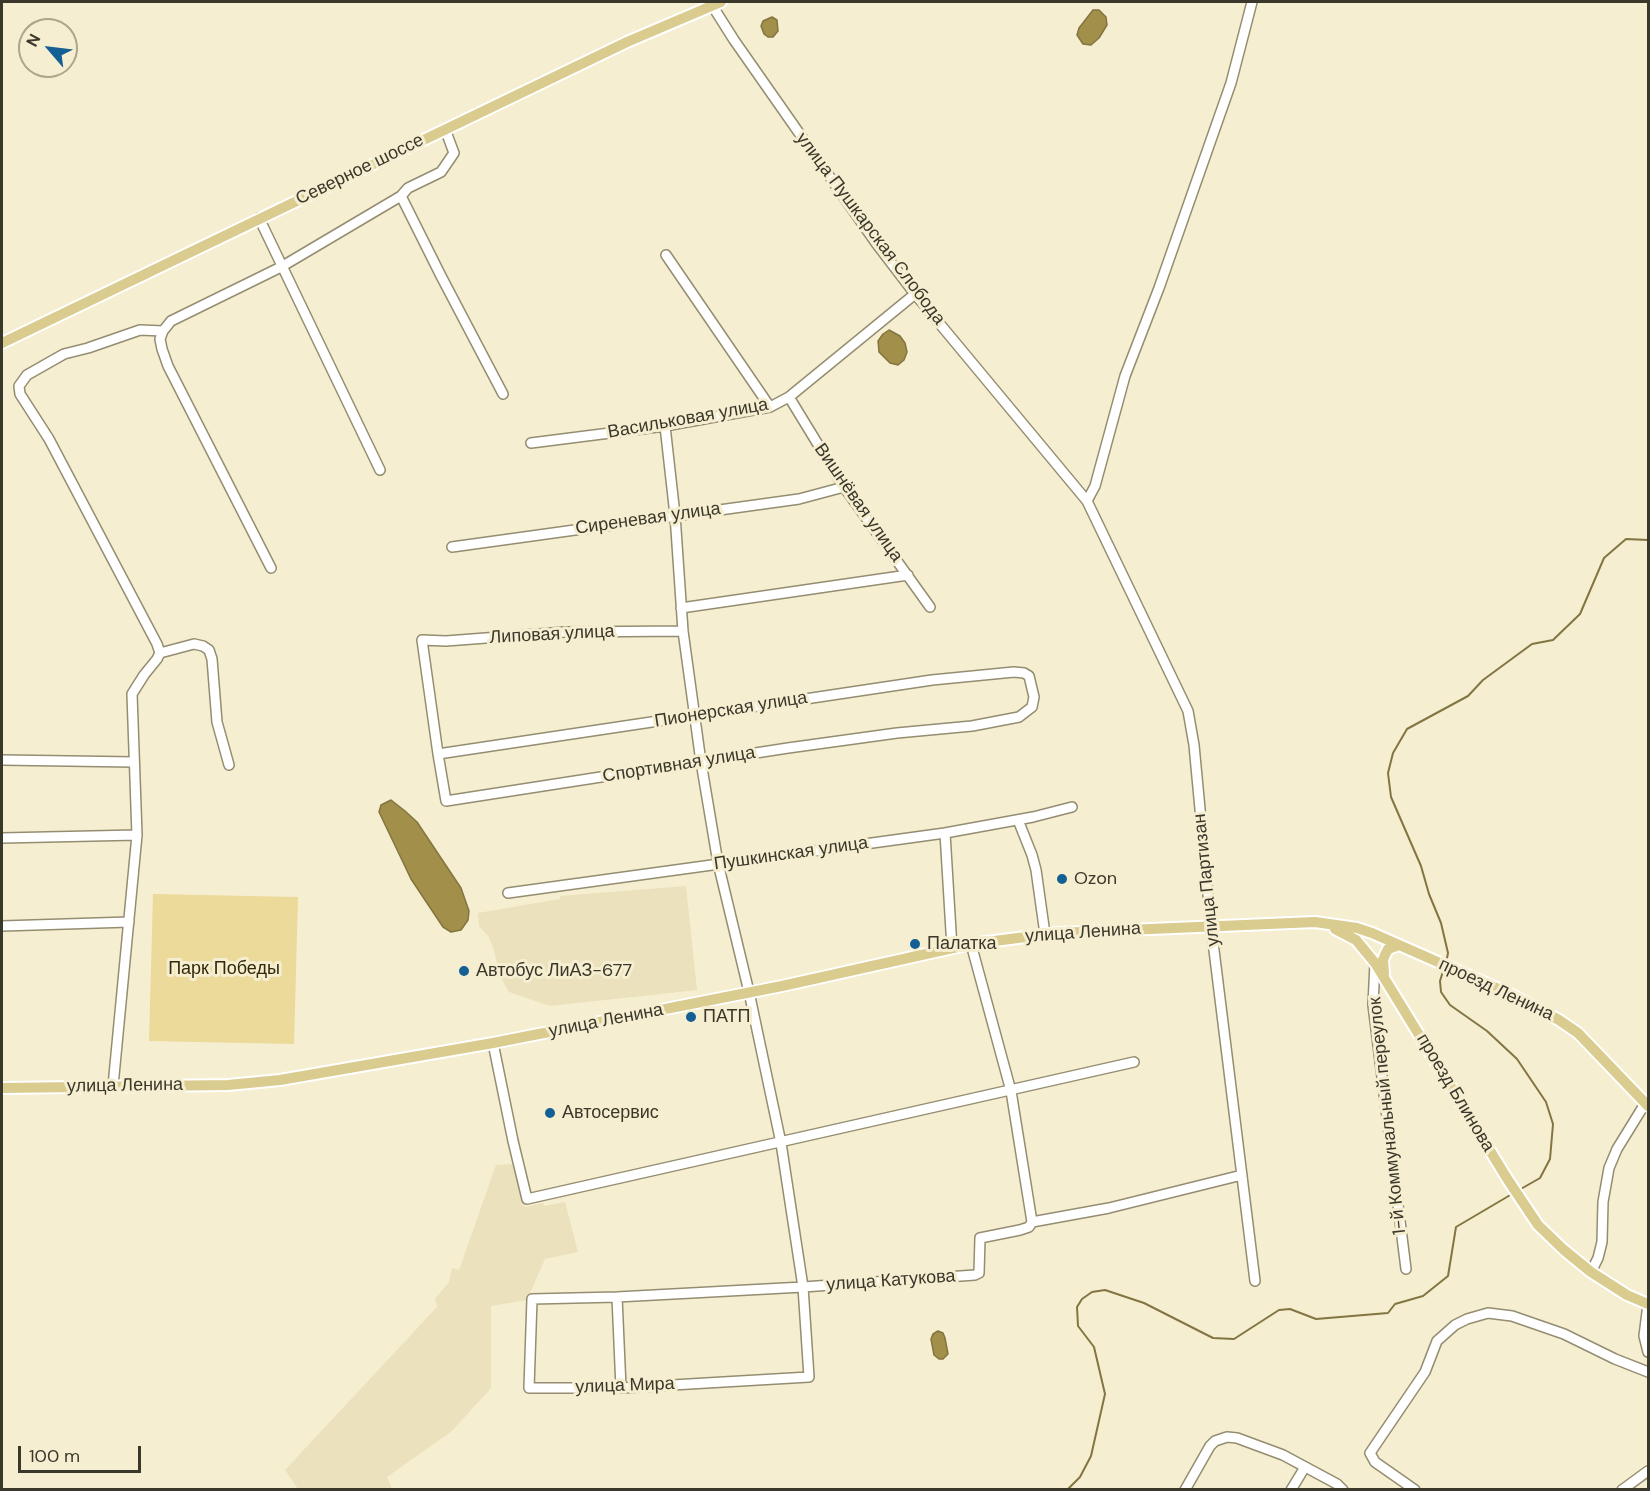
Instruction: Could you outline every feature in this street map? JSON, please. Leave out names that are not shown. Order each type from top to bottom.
[{"type":"main road","name":"Северное шоссе","points":[[2,343],[714,2]]},
{"type":"main road","name":"улица Ленина","points":[[2,1089],[228,1085],[280,1080],[493,1043],[749,992],[971,944],[1045,934],[1315,922]]},
{"type":"main road","name":"проезд Ленина","points":[[1315,922],[1357,928],[1508,993],[1559,1020],[1578,1033],[1647,1104]]},
{"type":"main road","name":"проезд Блинова","points":[[1315,922],[1347,934],[1356,940],[1375,963],[1521,1202],[1548,1236],[1591,1272],[1627,1295],[1648,1304]]},
{"type":"main road","points":[[1385,980],[1383,960],[1388,949],[1399,945]]},
{"type":"street","name":"улица Пушкарская Слобода","points":[[714,2],[734,40],[843,197],[915,294],[1087,501]]},
{"type":"street","points":[[1087,501],[1095,486],[1125,376],[1160,288],[1231,83],[1252,2]]},
{"type":"street","points":[[271,568],[168,366],[160,339],[163,331],[171,321],[281,267],[401,196],[408,188],[441,172],[454,153],[445,129]]},
{"type":"street","points":[[401,196],[503,394]]},
{"type":"street","points":[[259,218],[380,470]]},
{"type":"street","points":[[666,255],[770,407]]},
{"type":"street","name":"Васильковая улица","points":[[531,443],[665,426],[770,407],[789,397],[915,294]]},
{"type":"street","points":[[113,1086],[137,836],[132,694],[160,653],[49,439],[20,394],[19,386],[27,375],[64,354],[140,330],[163,331]]},
{"type":"street","name":"Вишнёвая улица","points":[[789,397],[843,487],[930,607]]},
{"type":"street","points":[[665,426],[675,515],[683,631],[701,762],[718,863],[749,992],[780,1143],[803,1287]]},
{"type":"street","name":"Сиреневая улица","points":[[452,547],[799,499],[843,487]]},
{"type":"street","name":"улица Партизан","points":[[1087,501],[1188,711],[1194,745],[1211,926],[1255,1281]]},
{"type":"street","points":[[681,608],[908,575]]},
{"type":"street","name":"Липовая улица","points":[[422,640],[446,641],[565,632],[683,631]]},
{"type":"street","name":"Спортивная улица","points":[[422,640],[446,801],[897,732],[972,726],[1019,717],[1032,707],[1034,697],[1029,676],[1024,673]]},
{"type":"street","points":[[160,653],[194,644],[209,650],[212,659],[217,722],[229,765]]},
{"type":"street","name":"Пионерская улица","points":[[438,754],[932,680],[1024,673]]},
{"type":"street","points":[[2,760],[134,762]]},
{"type":"street","name":"Пушкинская улица","points":[[508,892],[945,833],[1018,820],[1072,807]]},
{"type":"street","points":[[1018,820],[1036,870],[1045,934]]},
{"type":"street","points":[[945,833],[952,948]]},
{"type":"street","points":[[2,838],[137,836]]},
{"type":"street","points":[[2,926],[129,922]]},
{"type":"street","points":[[971,944],[1011,1091],[1032,1222]]},
{"type":"street","name":"1-й Коммунальный переулок","points":[[1375,963],[1373,1005],[1406,1269]]},
{"type":"street","points":[[493,1043],[527,1199],[1134,1062]]},
{"type":"street","points":[[1591,1272],[1602,1242],[1603,1202],[1609,1168],[1617,1149],[1647,1104]]},
{"type":"street","name":"улица Катукова","points":[[532,1299],[803,1287],[975,1275],[979,1273],[980,1238],[1020,1230],[1029,1227],[1032,1222],[1109,1208],[1242,1175]]},
{"type":"street","name":"улица Мира","points":[[532,1299],[529,1388],[621,1388],[809,1377],[803,1287]]},
{"type":"street","points":[[617,1297],[621,1388]]},
{"type":"street","points":[[1648,1304],[1644,1336],[1648,1353]]},
{"type":"street","points":[[1415,1490],[1375,1462],[1371,1453],[1425,1372],[1437,1341],[1455,1325],[1488,1313],[1512,1316],[1564,1334],[1648,1372]]},
{"type":"street","points":[[1185,1490],[1210,1446],[1215,1441],[1227,1437],[1263,1447],[1305,1467],[1343,1490]]},
{"type":"street","points":[[1291,1490],[1305,1467]]},
{"type":"street","points":[[1622,1490],[1648,1471]]},
{"type":"shaded area","points":[[1093,10],[1099,10],[1106,17],[1107,25],[1099,38],[1091,45],[1083,44],[1077,35],[1079,28]]},
{"type":"shaded area","points":[[772,17],[777,20],[778,31],[773,37],[768,37],[761,26],[763,21]]},
{"type":"shaded area","points":[[889,330],[900,336],[905,343],[907,352],[904,360],[898,365],[890,363],[879,352],[878,341]]},
{"type":"shaded area","points":[[391,800],[417,822],[461,888],[469,911],[468,920],[461,930],[451,932],[443,927],[411,879],[379,812],[381,805]]},
{"type":"shaded area","points":[[686,886],[697,990],[550,1006],[509,992],[500,976],[488,936],[479,926],[478,913],[560,899],[560,896]]},
{"type":"shaded area","points":[[513,1164],[525,1207],[565,1202],[578,1252],[545,1259],[527,1300],[491,1306],[491,1388],[452,1431],[387,1477],[392,1489],[298,1489],[285,1470],[437,1307],[435,1299],[449,1282],[452,1268],[459,1270],[496,1165]]},
{"type":"shaded area","points":[[938,1331],[943,1333],[948,1354],[943,1359],[934,1355],[931,1339]]},
{"type":"green space","name":"Парк Победы","points":[[153,894],[298,897],[294,1044],[149,1041]]},
{"type":"waterway","points":[[1446,963],[1448,953],[1441,923],[1421,866],[1391,797],[1388,773],[1393,753],[1407,729],[1468,696],[1483,680],[1532,644],[1553,640],[1580,614],[1604,558],[1626,539],[1648,540]]},
{"type":"waterway","points":[[1444,968],[1440,981],[1441,992],[1450,1005],[1487,1031],[1517,1059],[1546,1102],[1553,1124],[1550,1159],[1540,1178],[1519,1190]]},
{"type":"waterway","points":[[1067,1490],[1080,1477],[1091,1456],[1105,1394],[1094,1347],[1078,1326],[1077,1307],[1082,1299],[1092,1292],[1105,1290],[1144,1303],[1213,1338],[1234,1339],[1279,1310],[1290,1309],[1316,1319],[1388,1313],[1395,1304],[1423,1296],[1448,1276],[1456,1227],[1512,1194]]},
{"type":"place","name":"Ozon","points":[[1062,879]]},
{"type":"place","name":"Палатка","points":[[915,944]]},
{"type":"place","name":"Автобус ЛиАЗ-677","points":[[464,971]]},
{"type":"place","name":"ПАТП","points":[[691,1017]]},
{"type":"place","name":"Автосервис","points":[[550,1113]]}]
